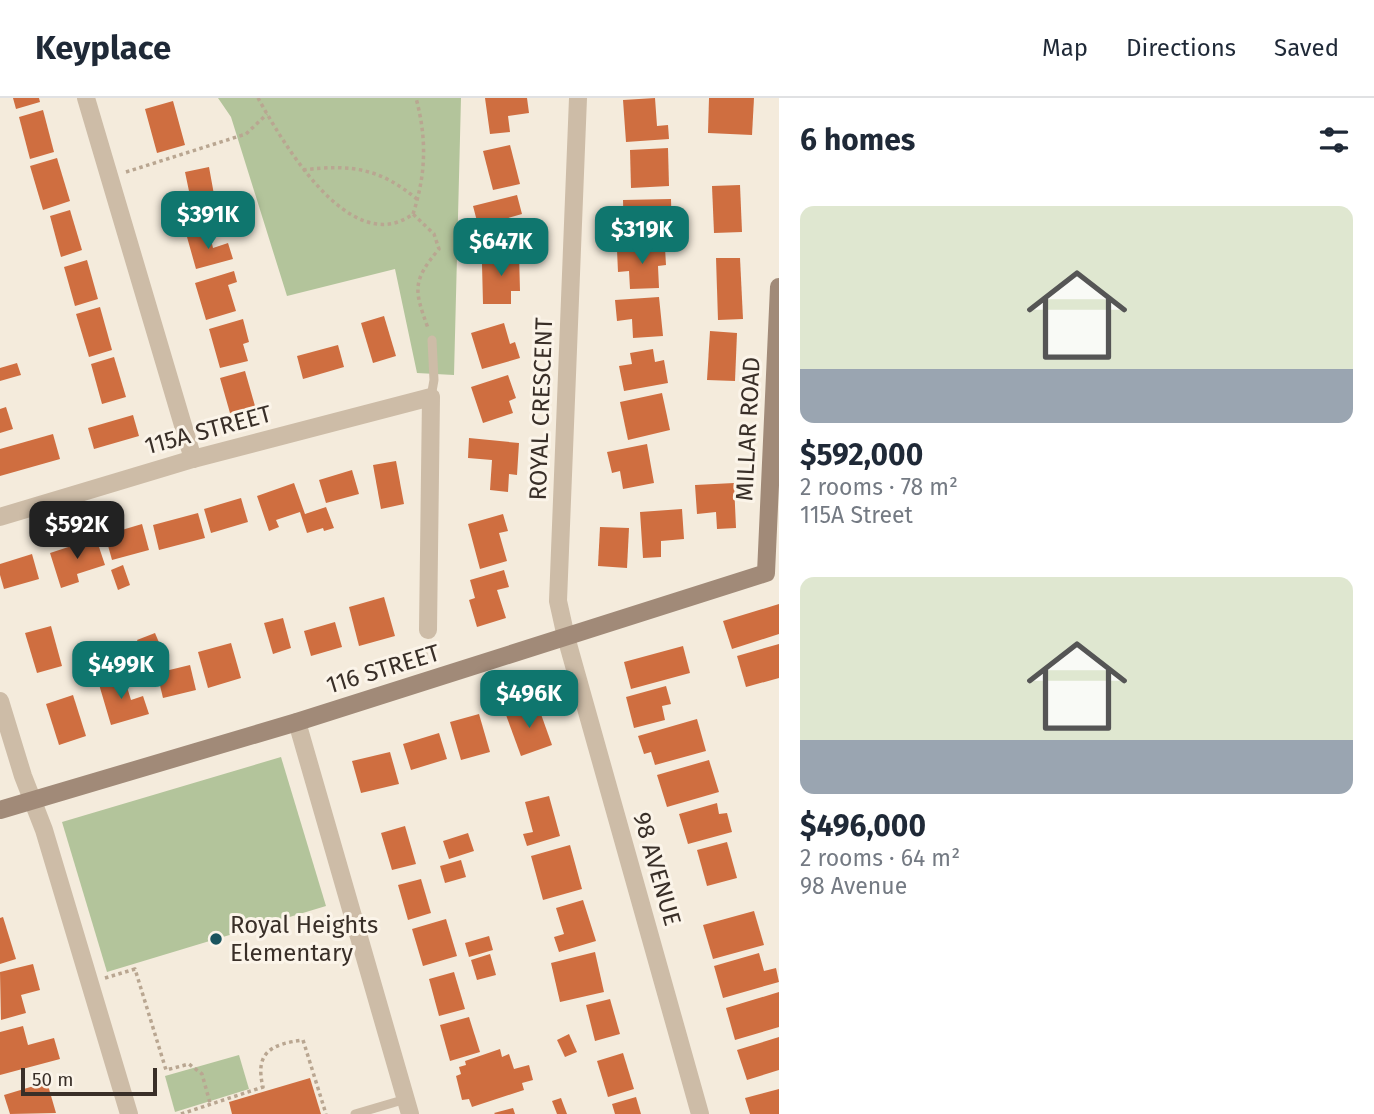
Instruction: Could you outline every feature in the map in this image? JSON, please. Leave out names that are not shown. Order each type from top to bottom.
[{"type":"street","points":[[86,98],[193,459]]},
{"type":"street","name":"ROYAL CRESCENT","points":[[566,638],[558,601],[578,98]]},
{"type":"street","name":"MILLAR ROAD","points":[[772,571],[779,286]]},
{"type":"street","points":[[428,630],[431,397]]},
{"type":"street","name":"115A STREET","points":[[0,517],[193,459],[431,397]]},
{"type":"street","name":"116 STREET","points":[[0,810],[297,722],[772,571]]},
{"type":"street","name":"98 AVENUE","points":[[566,638],[701,1114]]},
{"type":"street","points":[[0,701],[44,830],[129,1114]]},
{"type":"street","points":[[297,722],[408,1107]]},
{"type":"lane","points":[[431,397],[434,380],[432,340]]},
{"type":"lane","points":[[355,1114],[408,1107]]},
{"type":"path","points":[[258,98],[303,170],[334,202],[350,213],[383,225],[405,220],[413,214],[418,200],[425,165],[424,140],[416,98]]},
{"type":"path","points":[[124,173],[246,134],[267,114]]},
{"type":"path","points":[[303,170],[347,166],[362,169],[385,178],[418,200]]},
{"type":"path","points":[[413,214],[438,241],[439,249],[421,272],[416,292],[432,340]]},
{"type":"path","points":[[105,978],[135,968],[166,1070],[189,1064],[202,1074],[210,1103]]},
{"type":"path","points":[[181,1114],[263,1087],[261,1065],[268,1050],[288,1040],[303,1040],[326,1114]]},
{"type":"green space","points":[[218,98],[461,98],[454,375],[417,373],[395,269],[287,296],[231,117]]},
{"type":"green space","points":[[281,757],[326,906],[107,972],[62,822]]},
{"type":"green space","points":[[239,1055],[249,1089],[175,1112],[165,1076]]},
{"type":"building","points":[[13,98],[39,98],[40,102],[16,109]]},
{"type":"building","points":[[485,98],[527,98],[529,113],[508,116],[510,132],[490,134]]},
{"type":"building","points":[[655,98],[657,126],[668,125],[669,139],[626,142],[623,100]]},
{"type":"building","points":[[709,98],[754,98],[752,135],[708,133]]},
{"type":"building","points":[[173,101],[185,145],[157,153],[145,109]]},
{"type":"building","points":[[43,110],[54,152],[30,159],[19,117]]},
{"type":"building","points":[[510,145],[520,184],[493,190],[483,151]]},
{"type":"building","points":[[668,148],[669,186],[631,188],[630,150]]},
{"type":"building","points":[[57,158],[70,201],[43,210],[30,166]]},
{"type":"building","points":[[209,167],[217,211],[177,218],[173,199],[190,196],[185,172]]},
{"type":"building","points":[[740,185],[742,232],[714,233],[712,186]]},
{"type":"building","points":[[517,195],[522,214],[505,219],[510,241],[484,248],[473,206]]},
{"type":"building","points":[[671,199],[672,238],[624,239],[623,200]]},
{"type":"building","points":[[70,210],[82,250],[61,257],[50,216]]},
{"type":"building","points":[[209,231],[213,248],[228,243],[233,259],[196,269],[187,237]]},
{"type":"building","points":[[665,248],[666,265],[658,266],[659,288],[630,289],[629,271],[618,272],[617,250]]},
{"type":"building","points":[[492,253],[519,253],[520,291],[511,291],[511,304],[483,304],[482,264],[492,264]]},
{"type":"building","points":[[716,258],[740,258],[743,319],[718,320]]},
{"type":"building","points":[[87,260],[98,299],[75,306],[64,267]]},
{"type":"building","points":[[234,271],[237,282],[228,285],[236,311],[206,320],[195,283]]},
{"type":"building","points":[[659,297],[663,336],[633,338],[632,319],[617,321],[615,300]]},
{"type":"building","points":[[100,307],[112,350],[89,357],[76,314]]},
{"type":"building","points":[[384,316],[396,356],[373,363],[361,323]]},
{"type":"building","points":[[243,319],[249,342],[243,344],[248,361],[220,368],[209,329]]},
{"type":"building","points":[[504,323],[510,344],[515,342],[520,358],[482,369],[471,333]]},
{"type":"building","points":[[710,331],[737,333],[735,381],[707,380]]},
{"type":"building","points":[[338,345],[344,367],[303,379],[297,356]]},
{"type":"building","points":[[653,349],[655,362],[664,360],[668,383],[624,391],[619,366],[632,364],[630,353]]},
{"type":"building","points":[[114,357],[126,397],[102,404],[91,364]]},
{"type":"building","points":[[17,363],[21,375],[0,381],[0,368]]},
{"type":"building","points":[[245,371],[255,406],[230,413],[220,378]]},
{"type":"building","points":[[508,375],[516,398],[509,401],[513,413],[483,423],[471,387]]},
{"type":"building","points":[[662,393],[670,430],[628,440],[620,402]]},
{"type":"building","points":[[6,407],[13,429],[0,433],[0,409]]},
{"type":"building","points":[[133,415],[139,436],[94,449],[88,428]]},
{"type":"building","points":[[53,434],[60,459],[0,476],[0,449]]},
{"type":"building","points":[[469,438],[519,443],[517,475],[509,474],[508,492],[490,490],[492,460],[468,458]]},
{"type":"building","points":[[647,444],[654,483],[623,489],[620,471],[612,473],[607,452]]},
{"type":"building","points":[[396,461],[404,504],[381,509],[373,465]]},
{"type":"building","points":[[352,470],[359,494],[326,503],[319,480]]},
{"type":"building","points":[[294,483],[305,514],[326,507],[334,528],[307,533],[300,512],[276,520],[279,527],[269,531],[257,496]]},
{"type":"building","points":[[734,483],[736,528],[717,529],[716,512],[697,514],[695,485]]},
{"type":"building","points":[[241,498],[248,522],[211,533],[204,509]]},
{"type":"building","points":[[682,509],[684,539],[661,541],[661,557],[643,558],[640,512]]},
{"type":"building","points":[[198,513],[205,538],[159,550],[153,525]]},
{"type":"building","points":[[503,514],[508,531],[499,533],[507,561],[480,569],[468,524]]},
{"type":"building","points":[[142,524],[149,550],[112,560],[105,535]]},
{"type":"building","points":[[600,527],[629,528],[627,568],[598,566]]},
{"type":"building","points":[[96,538],[105,565],[77,574],[79,582],[61,588],[50,553]]},
{"type":"building","points":[[32,554],[39,579],[4,589],[0,564]]},
{"type":"building","points":[[123,565],[130,585],[118,590],[111,570]]},
{"type":"building","points":[[504,570],[509,587],[497,590],[506,618],[477,627],[469,600],[475,598],[470,580]]},
{"type":"building","points":[[384,597],[395,636],[359,646],[349,607]]},
{"type":"building","points":[[779,604],[779,634],[732,649],[723,621]]},
{"type":"building","points":[[283,618],[291,648],[273,654],[264,623]]},
{"type":"building","points":[[335,622],[342,647],[311,656],[304,631]]},
{"type":"building","points":[[51,626],[62,666],[37,673],[25,633]]},
{"type":"building","points":[[155,633],[163,652],[145,659],[137,640]]},
{"type":"building","points":[[231,643],[241,678],[208,688],[198,652]]},
{"type":"building","points":[[779,644],[779,678],[746,687],[737,656]]},
{"type":"building","points":[[683,646],[690,673],[631,689],[624,662]]},
{"type":"building","points":[[190,665],[196,690],[163,698],[157,673]]},
{"type":"building","points":[[123,674],[131,700],[143,696],[149,714],[111,725],[98,681]]},
{"type":"building","points":[[666,686],[671,704],[662,706],[665,720],[634,728],[626,697]]},
{"type":"building","points":[[73,695],[86,736],[59,745],[46,704]]},
{"type":"building","points":[[537,703],[552,745],[521,756],[506,715]]},
{"type":"building","points":[[479,714],[490,752],[461,760],[450,722]]},
{"type":"building","points":[[697,719],[706,751],[655,765],[651,752],[644,754],[638,736]]},
{"type":"building","points":[[439,733],[447,759],[411,770],[403,744]]},
{"type":"building","points":[[390,752],[399,784],[361,793],[352,761]]},
{"type":"building","points":[[709,760],[719,792],[667,807],[657,775]]},
{"type":"building","points":[[549,796],[560,836],[527,846],[523,834],[533,832],[525,802]]},
{"type":"building","points":[[717,803],[719,814],[727,813],[732,832],[688,844],[679,814]]},
{"type":"building","points":[[405,826],[416,864],[392,870],[381,833]]},
{"type":"building","points":[[468,833],[474,851],[449,859],[443,841]]},
{"type":"building","points":[[727,842],[737,878],[707,886],[697,850]]},
{"type":"building","points":[[570,845],[582,889],[543,900],[531,856]]},
{"type":"building","points":[[461,860],[466,877],[445,883],[440,866]]},
{"type":"building","points":[[421,879],[431,913],[408,920],[398,885]]},
{"type":"building","points":[[583,900],[596,941],[559,952],[554,937],[564,934],[556,908]]},
{"type":"building","points":[[754,911],[764,945],[713,959],[703,925]]},
{"type":"building","points":[[3,917],[16,959],[0,964],[0,918]]},
{"type":"building","points":[[446,919],[457,956],[423,966],[412,929]]},
{"type":"building","points":[[489,936],[493,950],[469,957],[465,943]]},
{"type":"building","points":[[595,952],[604,992],[560,1002],[551,963]]},
{"type":"building","points":[[759,953],[764,971],[776,968],[779,982],[723,998],[714,966]]},
{"type":"building","points":[[490,954],[496,975],[477,980],[471,960]]},
{"type":"building","points":[[33,964],[40,990],[21,995],[26,1013],[1,1020],[0,972]]},
{"type":"building","points":[[454,972],[465,1009],[439,1016],[429,979]]},
{"type":"building","points":[[779,992],[779,1027],[735,1040],[726,1008]]},
{"type":"building","points":[[610,999],[620,1034],[595,1041],[586,1005]]},
{"type":"building","points":[[469,1017],[480,1052],[450,1061],[440,1025]]},
{"type":"building","points":[[23,1026],[28,1045],[54,1038],[60,1059],[0,1075],[0,1032]]},
{"type":"building","points":[[569,1034],[577,1052],[565,1057],[557,1040]]},
{"type":"building","points":[[779,1037],[779,1070],[747,1080],[737,1050]]},
{"type":"building","points":[[500,1049],[502,1057],[509,1054],[514,1069],[529,1065],[533,1080],[522,1083],[524,1090],[472,1107],[469,1099],[462,1100],[456,1076],[461,1074],[459,1067],[466,1065],[465,1061]]},
{"type":"building","points":[[623,1053],[634,1089],[608,1097],[597,1061]]},
{"type":"building","points":[[310,1078],[321,1114],[232,1114],[229,1102]]},
{"type":"building","points":[[47,1082],[56,1113],[10,1114],[4,1095]]},
{"type":"building","points":[[779,1089],[779,1114],[750,1114],[745,1098]]},
{"type":"building","points":[[636,1097],[641,1114],[615,1114],[612,1104]]},
{"type":"building","points":[[561,1098],[567,1114],[557,1114],[552,1101]]},
{"type":"building","points":[[513,1108],[515,1114],[494,1113]]},
{"type":"place","name":"Royal Heights Elementary","points":[[216,939]]}]
